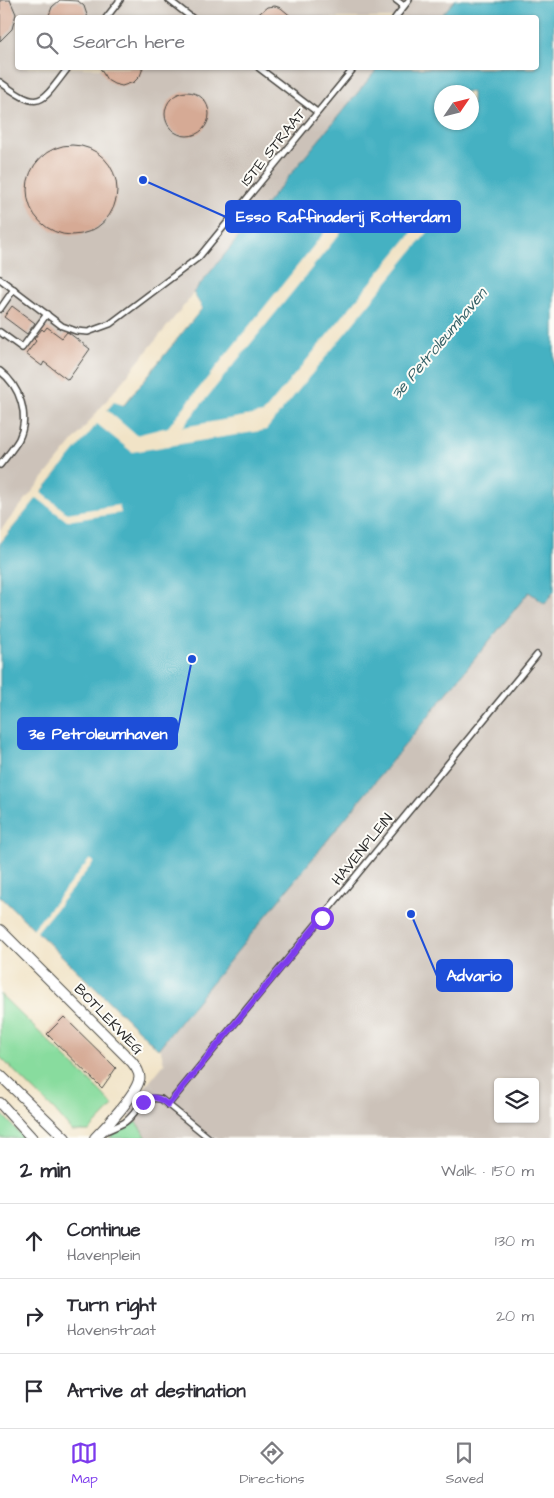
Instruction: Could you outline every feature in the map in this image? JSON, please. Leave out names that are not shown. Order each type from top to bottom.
[{"type":"street","name":"BOTLEKWEG","points":[[0,930],[138,1070],[139,1081],[124,1104],[97,1136]]},
{"type":"street","points":[[0,1075],[65,1138]]},
{"type":"street","points":[[0,1103],[32,1138]]},
{"type":"lane","points":[[108,15],[120,0]]},
{"type":"lane","points":[[169,0],[188,15]]},
{"type":"lane","points":[[396,0],[404,6]]},
{"type":"lane","points":[[397,15],[409,0]]},
{"type":"lane","points":[[0,82],[21,98],[29,101],[43,99],[49,94],[67,70]]},
{"type":"lane","points":[[262,70],[318,112]]},
{"type":"lane","name":"1STE STRAAT","points":[[47,314],[62,326],[76,331],[88,332],[110,324],[191,264],[199,257],[352,70]]},
{"type":"lane","points":[[0,279],[47,314],[22,348],[0,332]]},
{"type":"lane","points":[[0,309],[14,290]]},
{"type":"lane","points":[[0,371],[11,381],[17,391],[22,403],[24,417],[23,430],[18,441],[0,465]]},
{"type":"lane","name":"HAVENPLEIN","points":[[168,1105],[537,655]]},
{"type":"lane","points":[[97,1136],[124,1122],[147,1099],[153,1097],[161,1098],[209,1138]]},
{"type":"shaded area","points":[[0,0],[455,0],[442,15],[15,15],[15,70],[376,70],[0,531]]},
{"type":"shaded area","points":[[529,591],[547,599],[554,591],[554,1138],[147,1138],[136,1122],[125,1112],[164,1064],[160,1047]]},
{"type":"green space","points":[[0,994],[113,1106],[89,1131],[72,1131],[55,1111],[0,1057]]},
{"type":"green space","points":[[0,1112],[24,1138],[0,1138]]},
{"type":"green space","points":[[136,1122],[147,1138],[109,1138],[117,1131]]},
{"type":"water","points":[[455,0],[554,0],[554,591],[545,604],[529,592],[158,1049],[0,896],[0,543],[114,401],[124,405],[202,308],[193,293],[376,70],[539,70],[539,15],[442,15]]},
{"type":"pier","points":[[340,213],[350,221],[183,427],[263,413],[423,219],[432,227],[266,430],[132,452],[97,424],[41,492],[67,513],[119,505],[121,513],[67,521],[37,498],[0,543],[0,539],[112,400],[123,402],[199,307],[191,295],[193,293],[202,308],[123,405],[114,402],[107,410],[136,435],[168,427]]},
{"type":"pier","points":[[90,859],[94,862],[36,933],[32,930]]},
{"type":"building","points":[[0,0],[10,0],[16,14],[12,29],[0,41]]},
{"type":"building","points":[[60,0],[78,1],[84,6],[87,15],[49,15],[52,7]]},
{"type":"building","points":[[275,6],[281,8],[289,15],[258,15],[267,7]]},
{"type":"building","points":[[101,70],[142,70],[140,76],[134,82],[122,86],[107,80]]},
{"type":"building","points":[[187,92],[199,96],[205,102],[209,114],[205,126],[199,132],[187,136],[175,132],[169,126],[165,114],[169,102],[175,96]]},
{"type":"building","points":[[72,145],[89,149],[104,158],[113,173],[117,190],[113,207],[104,222],[89,231],[72,235],[55,231],[40,222],[31,207],[27,190],[31,173],[40,158],[55,149]]},
{"type":"building","points":[[12,306],[35,323],[27,334],[4,317]]},
{"type":"building","points":[[47,327],[62,338],[67,332],[69,333],[90,349],[68,380],[44,362],[42,366],[26,354],[36,341],[34,339],[42,329],[44,331]]},
{"type":"building","points":[[64,1017],[116,1068],[102,1088],[47,1034]]},
{"type":"place","name":"Esso Rafﬁnaderij Rotterdam","points":[[143,180]]},
{"type":"place","name":"3e Petroleumhaven","points":[[192,659]]},
{"type":"place","name":"Advario","points":[[411,914]]},
{"type":"route","points":[[143,1102],[153,1097],[161,1098],[168,1105],[322,918]]}]
